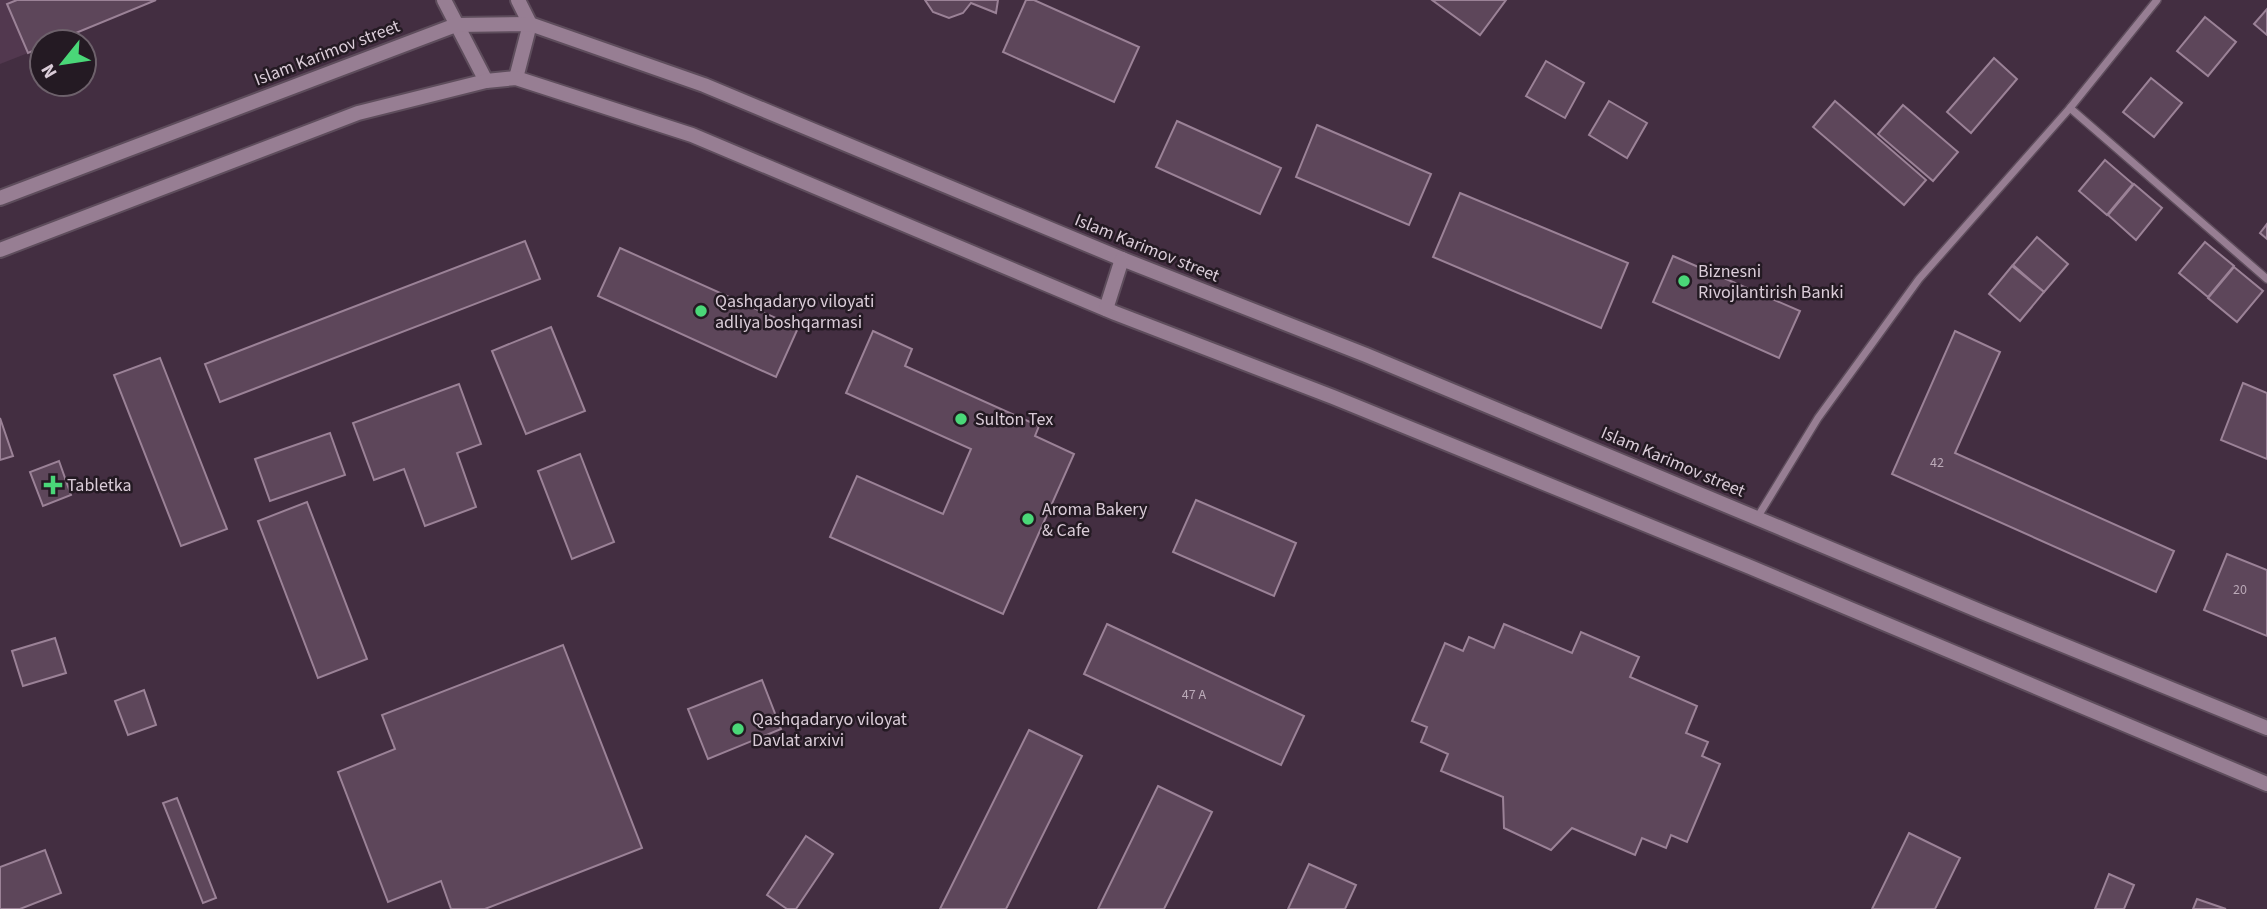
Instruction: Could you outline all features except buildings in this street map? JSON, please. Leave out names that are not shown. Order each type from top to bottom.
[{"type":"main road","points":[[444,0],[486,81]]},
{"type":"main road","points":[[516,78],[530,24],[518,0]]},
{"type":"main road","name":"Islam Karimov street","points":[[0,198],[456,25],[530,24],[704,85],[1122,259],[1366,355],[2267,728]]},
{"type":"main road","points":[[0,250],[358,113],[486,81],[516,78],[692,135],[1106,309],[1333,397],[1712,551],[2267,784]]},
{"type":"main road","points":[[1106,309],[1122,259]]},
{"type":"street","points":[[1757,518],[1818,418],[1919,279],[2070,108],[2157,0]]},
{"type":"street","points":[[2070,108],[2267,279]]},
{"type":"shaded area","points":[[0,0],[17,0],[7,4],[28,53],[0,64]]},
{"type":"place","name":"Biznesni Rivojlantirish Banki","points":[[1684,281]]},
{"type":"place","name":"Qashqadaryo viloyati adliya boshqarmasi","points":[[701,311]]},
{"type":"place","name":"Sulton Tex","points":[[961,419]]},
{"type":"place","name":"Tabletka","points":[[53,485]]},
{"type":"place","name":"Aroma Bakery & Cafe","points":[[1028,519]]},
{"type":"place","name":"Qashqadaryo viloyat Davlat arxivi","points":[[738,729]]}]
